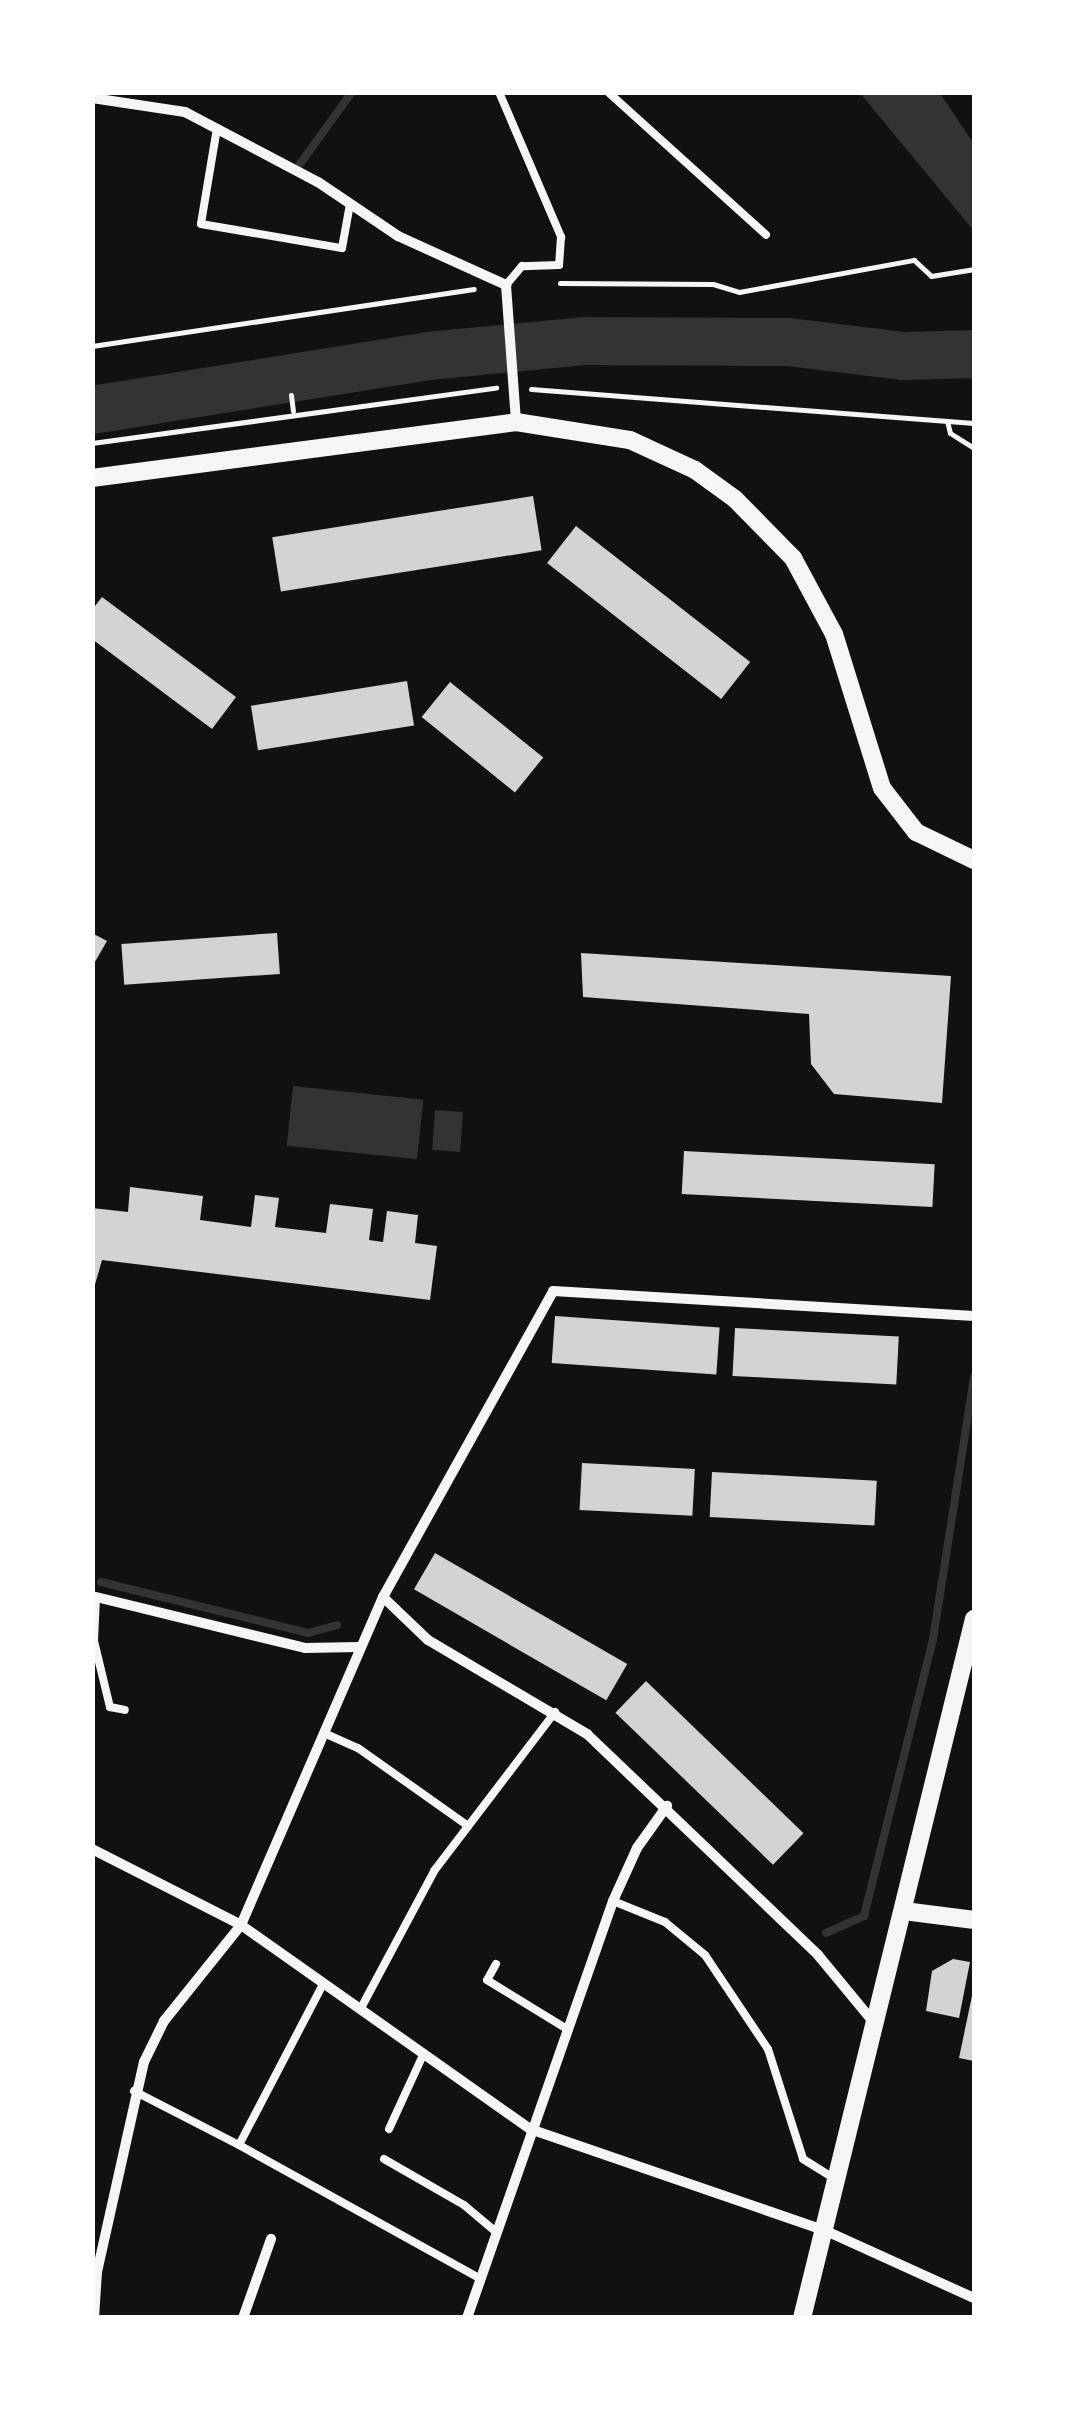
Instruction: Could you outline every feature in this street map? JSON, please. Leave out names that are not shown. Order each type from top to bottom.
[{"type":"street","points":[[92,98],[185,112],[443,259],[507,289],[516,422]]},
{"type":"street","points":[[92,478],[516,422],[630,440],[695,470],[735,499],[812,588],[834,634],[882,788],[899,814],[934,844],[974,860]]},
{"type":"street","points":[[94,2318],[97,2272],[134,2091],[164,2020],[241,1925],[382,1597],[553,1291],[974,1316]]},
{"type":"street","points":[[94,1597],[305,1648],[359,1647]]},
{"type":"street","points":[[382,1597],[428,1640],[555,1712],[667,1806],[818,1955],[875,2024]]},
{"type":"street","points":[[802,2318],[974,1618]]},
{"type":"street","points":[[466,2318],[613,1901],[637,1848],[667,1806]]},
{"type":"street","points":[[92,1850],[241,1925],[530,2129],[824,2230],[974,2298]]},
{"type":"street","points":[[904,1911],[974,1920]]},
{"type":"street","points":[[243,2318],[271,2239]]},
{"type":"lane","points":[[498,92],[561,237],[559,265],[522,266],[507,289]]},
{"type":"lane","points":[[608,92],[766,235]]},
{"type":"lane","points":[[216,128],[201,224],[342,248],[350,204]]},
{"type":"lane","points":[[94,1597],[94,1641],[110,1707],[125,1710]]},
{"type":"lane","points":[[361,2008],[434,1872],[555,1712]]},
{"type":"lane","points":[[324,1733],[358,1748],[468,1826]]},
{"type":"lane","points":[[613,1901],[665,1922],[706,1955],[768,2050],[804,2159],[836,2180]]},
{"type":"lane","points":[[496,1964],[486,1980],[567,2029]]},
{"type":"lane","points":[[239,2144],[323,1984]]},
{"type":"lane","points":[[389,2130],[423,2055]]},
{"type":"lane","points":[[134,2091],[239,2144],[479,2278]]},
{"type":"lane","points":[[384,2159],[494,2230]]},
{"type":"path","points":[[551,283],[713,284],[739,292],[914,260],[931,276],[974,269]]},
{"type":"path","points":[[92,346],[507,289]]},
{"type":"path","points":[[92,443],[293,411],[515,387],[974,423]]},
{"type":"path","points":[[291,396],[293,411]]},
{"type":"path","points":[[947,421],[950,432],[974,448]]},
{"type":"shaded area","points":[[860,93],[940,93],[974,144],[974,231]]},
{"type":"shaded area","points":[[293,1086],[423,1100],[417,1159],[287,1146]]},
{"type":"shaded area","points":[[435,1110],[463,1112],[460,1152],[432,1150]]},
{"type":"building","points":[[533,496],[542,550],[281,592],[272,537]]},
{"type":"building","points":[[576,526],[750,662],[721,699],[547,563]]},
{"type":"building","points":[[102,597],[236,697],[212,729],[92,639],[92,610]]},
{"type":"building","points":[[407,681],[414,725],[258,750],[251,706]]},
{"type":"building","points":[[450,682],[543,758],[515,792],[422,717]]},
{"type":"building","points":[[92,933],[107,941],[92,967]]},
{"type":"building","points":[[277,933],[280,974],[124,985],[121,944]]},
{"type":"building","points":[[581,953],[951,976],[942,1103],[834,1094],[811,1064],[809,1014],[583,997]]},
{"type":"building","points":[[684,1151],[935,1164],[932,1207],[682,1194]]},
{"type":"building","points":[[130,1187],[203,1196],[200,1220],[251,1227],[255,1195],[279,1198],[275,1227],[326,1233],[330,1204],[373,1209],[369,1240],[383,1242],[387,1211],[418,1215],[415,1243],[437,1246],[430,1300],[102,1260],[92,1295],[92,1208],[128,1212]]},
{"type":"building","points":[[555,1316],[720,1328],[716,1374],[552,1363]]},
{"type":"building","points":[[735,1328],[899,1337],[896,1385],[732,1376]]},
{"type":"building","points":[[582,1463],[695,1469],[692,1516],[580,1510]]},
{"type":"building","points":[[712,1472],[877,1481],[874,1526],[710,1517]]},
{"type":"building","points":[[435,1553],[627,1664],[606,1700],[414,1589]]},
{"type":"building","points":[[646,1681],[804,1833],[773,1865],[615,1713]]},
{"type":"building","points":[[953,1959],[970,1962],[959,2018],[926,2011],[932,1971]]},
{"type":"building","points":[[974,1991],[974,2061],[959,2058]]},
{"type":"waterway","points":[[300,164],[352,92]]},
{"type":"waterway","points":[[92,410],[428,356],[583,341],[788,342],[904,356],[974,354]]},
{"type":"waterway","points":[[826,1933],[864,1916],[933,1639],[974,1376]]},
{"type":"waterway","points":[[101,1582],[308,1633],[337,1625]]}]
